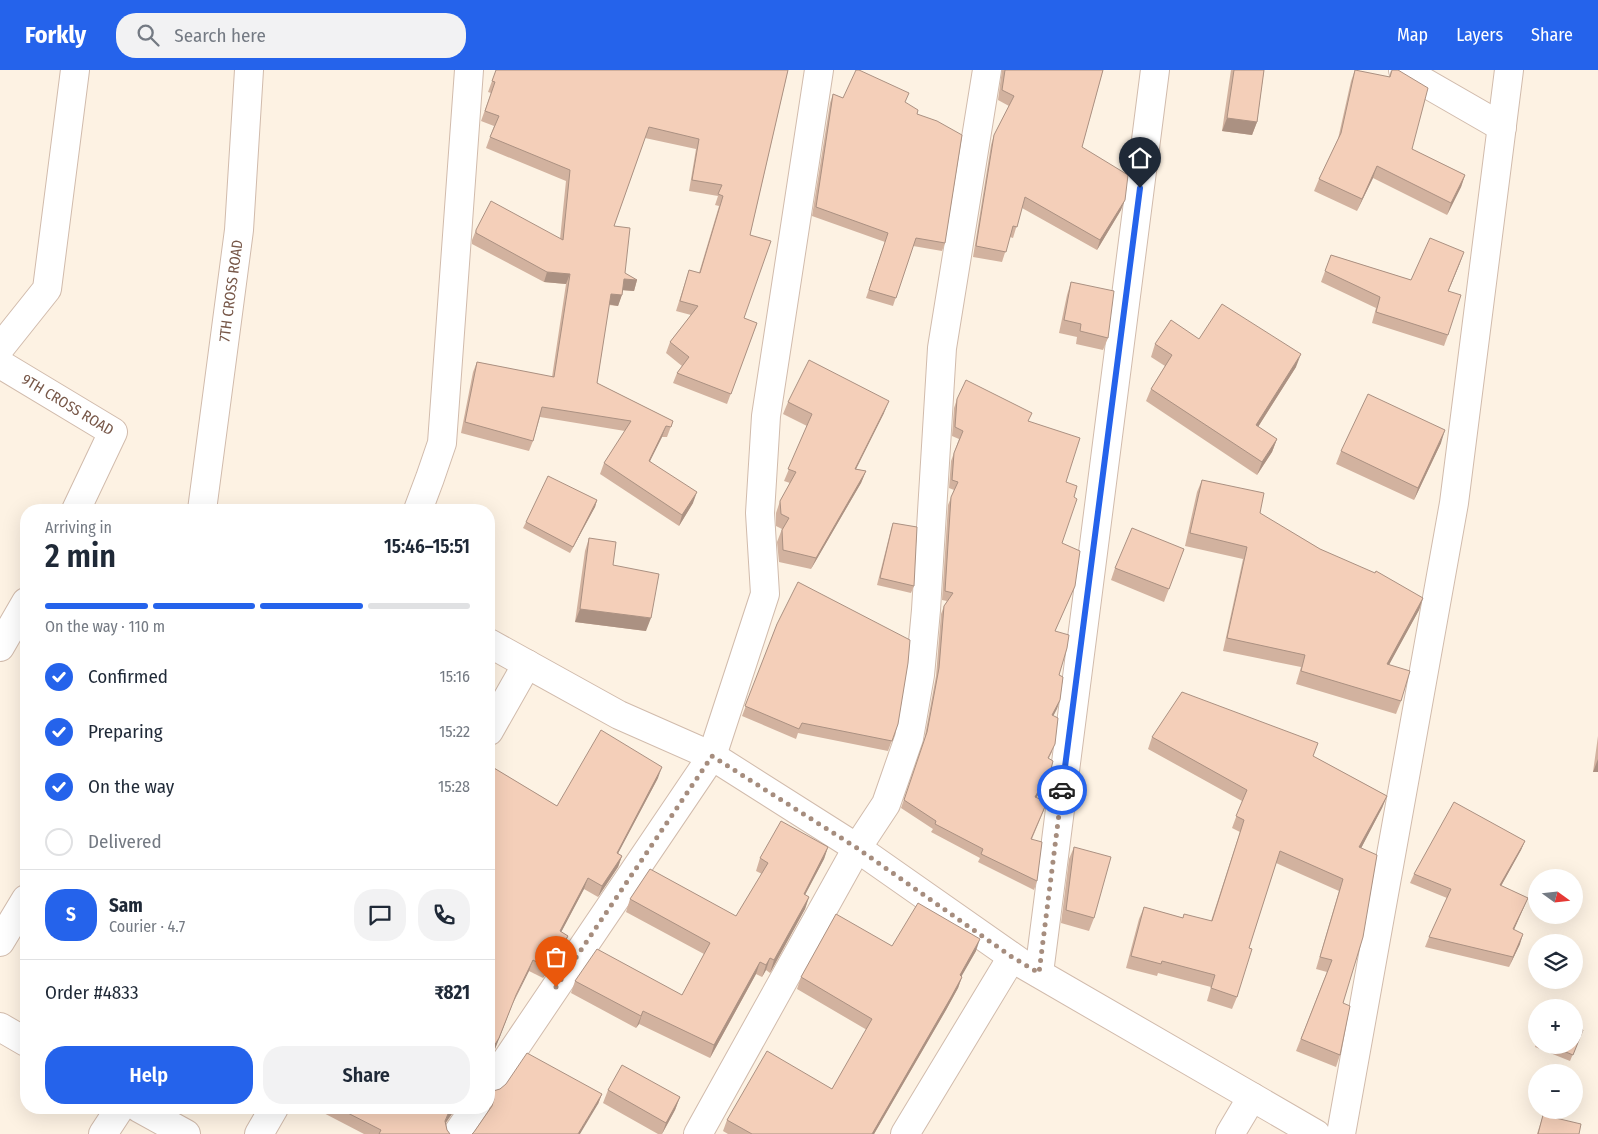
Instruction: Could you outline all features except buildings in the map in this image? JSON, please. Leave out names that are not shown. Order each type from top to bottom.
[{"type":"street","points":[[0,348],[47,289],[75,70]]},
{"type":"street","name":"7TH CROSS ROAD","points":[[203,504],[239,230],[249,70]]},
{"type":"street","points":[[420,504],[442,443],[469,70]]},
{"type":"street","points":[[495,1077],[712,756],[765,594],[760,513],[766,416],[820,70]]},
{"type":"street","points":[[698,1134],[857,848],[886,804],[908,738],[920,675],[926,610],[942,348],[987,70]]},
{"type":"street","points":[[1039,973],[1155,70]]},
{"type":"street","points":[[1403,70],[1502,127]]},
{"type":"street","points":[[1341,1134],[1454,503],[1509,70]]},
{"type":"street","name":"9TH CROSS ROAD","points":[[0,364],[113,432],[79,504]]},
{"type":"street","points":[[0,647],[20,612]]},
{"type":"street","points":[[495,646],[619,715],[712,756],[857,848],[1012,957],[1316,1134]]},
{"type":"street","points":[[495,720],[527,664]]},
{"type":"street","points":[[0,942],[20,909]]},
{"type":"street","points":[[905,1134],[1012,957]]},
{"type":"street","points":[[0,1027],[20,1039]]},
{"type":"street","points":[[1230,1134],[1252,1097]]},
{"type":"street","points":[[104,1134],[116,1114]]},
{"type":"street","points":[[150,1114],[186,1134]]},
{"type":"street","points":[[259,1134],[271,1114]]},
{"type":"street","points":[[457,1134],[470,1114]]},
{"type":"way so far","points":[[556,987],[712,756],[857,848],[1012,957],[1039,973],[1062,790]]},
{"type":"route","points":[[1062,790],[1140,188]]}]
